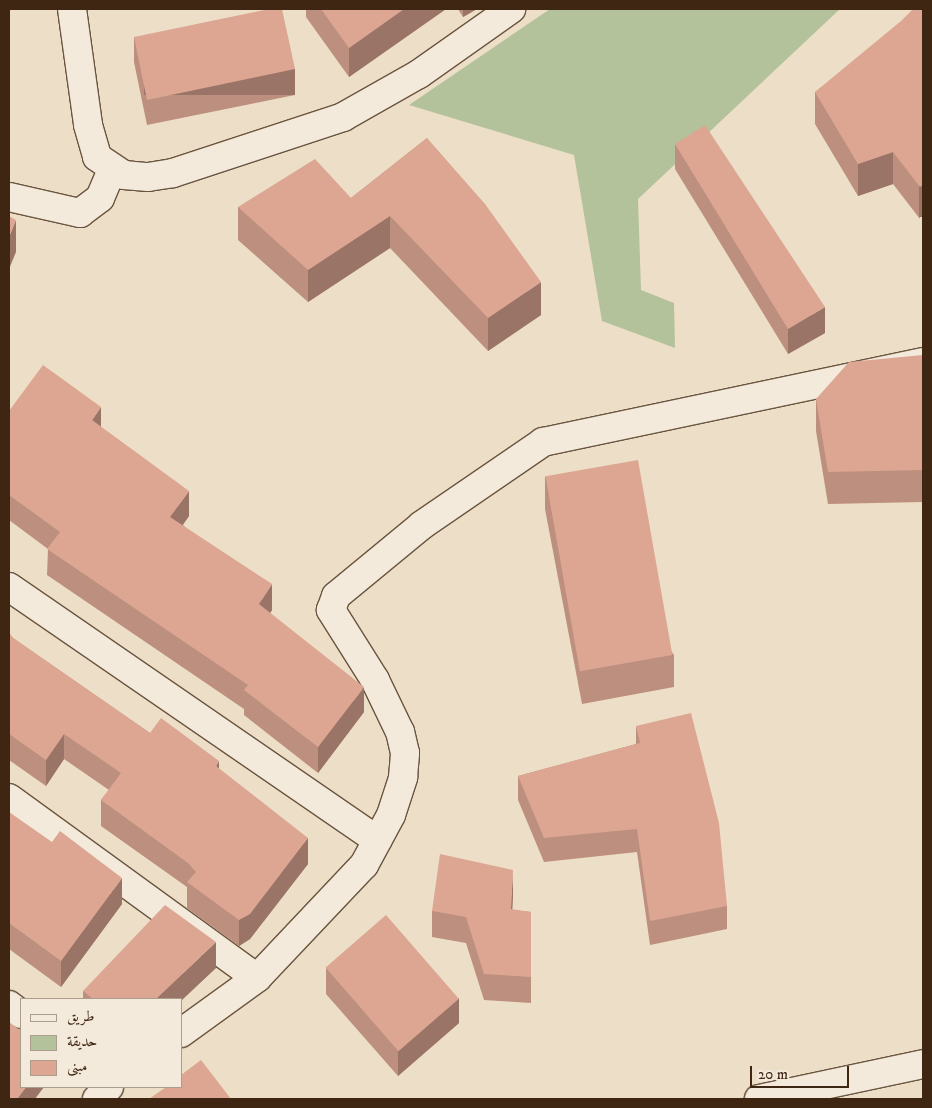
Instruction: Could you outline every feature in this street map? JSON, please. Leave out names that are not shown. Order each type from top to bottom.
[{"type":"street","points":[[72,9],[93,148],[112,170],[136,177],[173,173],[343,117],[419,74],[511,9]]},
{"type":"street","points":[[9,197],[80,213],[100,198],[112,170]]},
{"type":"street","points":[[182,1032],[257,978],[364,865],[394,808],[405,754],[388,704],[331,610],[336,596],[422,525],[543,442],[923,362]]},
{"type":"street","points":[[9,587],[378,840]]},
{"type":"street","points":[[9,798],[257,978]]},
{"type":"street","points":[[9,1005],[20,1013]]},
{"type":"street","points":[[758,1099],[923,1064]]},
{"type":"street","points":[[97,1099],[108,1088]]},
{"type":"green space","points":[[550,9],[840,9],[638,199],[641,290],[674,303],[675,348],[602,321],[574,155],[409,105]]},
{"type":"building","points":[[269,9],[282,9],[295,69],[147,100],[134,37]]},
{"type":"building","points":[[321,9],[404,9],[349,48]]},
{"type":"building","points":[[913,9],[923,9],[923,185],[920,187],[893,152],[858,164],[815,92]]},
{"type":"building","points":[[705,125],[825,307],[788,329],[675,144]]},
{"type":"building","points":[[427,138],[485,204],[541,282],[488,318],[390,216],[308,270],[238,207],[315,159],[351,198]]},
{"type":"building","points":[[9,216],[16,220],[9,237]]},
{"type":"building","points":[[923,355],[923,470],[828,472],[816,399],[849,362]]},
{"type":"building","points":[[43,365],[101,407],[92,420],[189,491],[170,517],[272,584],[259,604],[364,687],[318,747],[244,690],[248,685],[47,549],[60,532],[9,495],[9,411]]},
{"type":"building","points":[[638,460],[672,655],[580,671],[545,476]]},
{"type":"building","points":[[9,633],[13,638],[150,733],[161,718],[219,761],[216,766],[308,838],[250,914],[239,920],[187,882],[196,872],[188,863],[101,800],[121,773],[64,734],[46,760],[9,734]]},
{"type":"building","points":[[691,713],[719,823],[727,906],[650,921],[637,829],[544,838],[518,776],[640,743],[636,726]]},
{"type":"building","points":[[9,812],[52,842],[60,831],[122,878],[61,961],[9,923]]},
{"type":"building","points":[[440,854],[513,870],[511,909],[531,912],[531,977],[484,974],[466,917],[432,911]]},
{"type":"building","points":[[165,905],[216,942],[157,998],[92,998],[83,991]]},
{"type":"building","points":[[386,915],[459,999],[398,1051],[326,967]]},
{"type":"building","points":[[9,1022],[20,1030],[20,1088],[25,1088],[17,1099],[9,1099]]},
{"type":"building","points":[[201,1060],[231,1099],[149,1099],[165,1088],[182,1088],[182,1074]]}]
